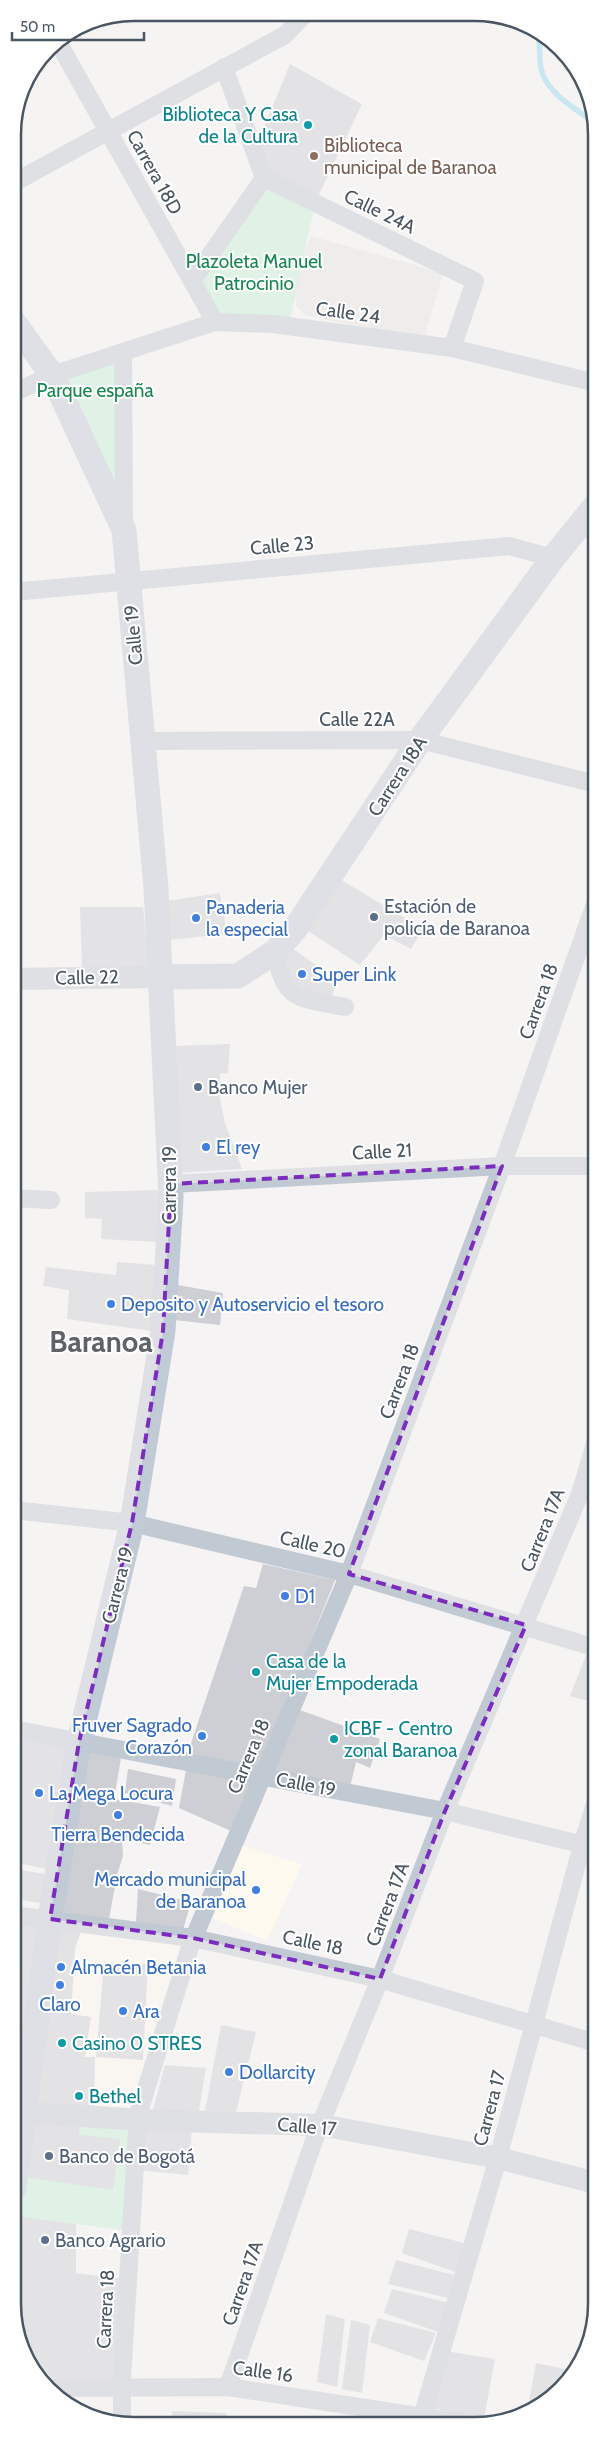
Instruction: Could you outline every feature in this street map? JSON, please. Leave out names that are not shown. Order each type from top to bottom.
[{"type":"main road","name":"Calle 19","points":[[21,332],[52,375],[124,530],[156,888],[161,977]]},
{"type":"main road","name":"Carrera 18A","points":[[161,977],[238,976],[276,952],[295,929],[420,740],[553,558],[588,515]]},
{"type":"main road","name":"Carrera 19","points":[[21,2101],[79,1742],[132,1523],[163,1331],[171,1184],[161,977]]},
{"type":"street","points":[[21,179],[285,35],[298,21]]},
{"type":"street","name":"Carrera 18D","points":[[61,48],[214,322]]},
{"type":"street","points":[[192,281],[264,178],[224,67]]},
{"type":"street","name":"Calle 24A","points":[[264,178],[475,280],[452,348]]},
{"type":"street","name":"Calle 24","points":[[21,389],[52,375],[214,322],[273,324],[452,348],[588,381]]},
{"type":"street","points":[[123,352],[124,530]]},
{"type":"street","name":"Calle 23","points":[[21,591],[510,546],[553,558]]},
{"type":"street","name":"Calle 22A","points":[[143,741],[420,740],[588,782]]},
{"type":"street","name":"Carrera 18","points":[[122,2416],[137,2120],[193,1938],[349,1574],[502,1166],[588,924]]},
{"type":"street","points":[[276,952],[280,977],[293,994],[302,998],[345,1007]]},
{"type":"street","name":"Calle 22","points":[[21,979],[161,977]]},
{"type":"street","name":"Calle 21","points":[[171,1184],[502,1166],[588,1166]]},
{"type":"street","points":[[21,1198],[51,1200]]},
{"type":"street","name":"Carrera 17A","points":[[228,2387],[321,2124],[445,1811],[526,1625],[580,1494],[588,1467]]},
{"type":"street","name":"Calle 20","points":[[21,1511],[132,1523],[349,1574],[526,1625],[588,1645]]},
{"type":"street","name":"Calle 19","points":[[21,1731],[445,1811],[588,1847]]},
{"type":"street","name":"Carrera 17","points":[[422,2417],[498,2158],[533,2025],[588,1850]]},
{"type":"street","name":"Calle 18","points":[[21,1916],[193,1938],[380,1979],[588,2041]]},
{"type":"street","name":"Calle 17","points":[[21,2113],[137,2120],[321,2124],[498,2158],[588,2181]]},
{"type":"street","name":"Calle 16","points":[[59,2388],[228,2387],[403,2417]]},
{"type":"highlighted area","points":[[502,1166],[349,1574],[526,1625],[445,1811],[380,1979],[193,1938],[50,1919],[79,1742],[132,1523],[163,1331],[171,1184]]},
{"type":"shaded area","points":[[311,236],[443,273],[424,339],[305,315],[296,306],[296,300],[299,266]]},
{"type":"shaded area","name":"Mercado municipal de Baranoa","points":[[240,1845],[302,1864],[267,1941],[211,1917]]},
{"type":"shaded area","points":[[81,1931],[184,1943],[132,2114],[94,2112],[95,2058],[85,2057],[71,2014],[75,1949]]},
{"type":"green space","name":"Plazoleta Manuel Patrocinio","points":[[264,178],[315,203],[289,326],[209,313],[192,281]]},
{"type":"green space","name":"Parque españa","points":[[123,352],[121,511],[52,375]]},
{"type":"green space","points":[[80,2122],[131,2125],[130,2231],[21,2217],[21,2176],[113,2189],[79,2135]]},
{"type":"building","name":"Biblioteca Y Casa de la Cultura","points":[[290,64],[362,104],[315,203],[264,178],[256,147]]},
{"type":"building","points":[[338,878],[423,929],[411,949],[384,935],[360,965],[305,929]]},
{"type":"building","name":"Panaderia la especial","points":[[220,893],[227,934],[169,940],[166,901]]},
{"type":"building","points":[[80,907],[143,907],[149,968],[82,967]]},
{"type":"building","name":"Super Link","points":[[292,948],[326,972],[320,979],[336,984],[329,1004],[293,994],[286,957]]},
{"type":"building","points":[[230,1044],[228,1073],[220,1074],[220,1099],[225,1123],[242,1169],[178,1173],[174,1046]]},
{"type":"building","points":[[160,1190],[157,1242],[101,1239],[102,1219],[85,1218],[85,1192]]},
{"type":"building","name":"Deposito y Autoservicio el tesoro","points":[[117,1262],[156,1265],[152,1331],[67,1319],[69,1290],[43,1286],[46,1267],[116,1275]]},
{"type":"building","points":[[172,1284],[223,1293],[220,1325],[174,1320]]},
{"type":"building","points":[[263,1564],[335,1580],[259,1770],[187,1755],[244,1586],[256,1588]]},
{"type":"building","points":[[586,1655],[588,1656],[588,1701],[570,1696]]},
{"type":"building","points":[[300,1710],[380,1739],[370,1768],[356,1762],[350,1787],[272,1773]]},
{"type":"building","points":[[21,1738],[71,1747],[52,1870],[21,1864]]},
{"type":"building","points":[[88,1750],[121,1758],[114,1799],[160,1807],[150,1845],[122,1839],[123,1856],[117,1875],[109,1919],[58,1912],[84,1792],[78,1790]]},
{"type":"building","points":[[128,1769],[176,1779],[172,1806],[125,1793]]},
{"type":"building","points":[[186,1770],[252,1781],[231,1831],[179,1808]]},
{"type":"building","points":[[21,1870],[46,1874],[41,1903],[21,1900]]},
{"type":"building","points":[[138,1889],[191,1902],[183,1930],[136,1922]]},
{"type":"building","points":[[21,1922],[44,1925],[21,2065]]},
{"type":"building","points":[[55,1927],[81,1931],[75,1949],[71,2014],[91,2017],[85,2057],[95,2057],[94,2112],[28,2109]]},
{"type":"building","name":"Ara","points":[[104,1962],[148,1964],[143,2060],[96,2057]]},
{"type":"building","name":"Dollarcity","points":[[221,2025],[256,2032],[236,2112],[205,2111]]},
{"type":"building","points":[[165,2065],[206,2068],[199,2111],[153,2110]]},
{"type":"building","name":"Banco de Bogotá","points":[[27,2118],[80,2122],[79,2135],[120,2139],[113,2190],[21,2176],[21,2162]]},
{"type":"building","points":[[143,2125],[192,2128],[188,2175],[139,2170]]},
{"type":"building","points":[[21,2217],[76,2224],[76,2273],[123,2279],[116,2379],[52,2381],[40,2366],[30,2347],[22,2318]]},
{"type":"building","points":[[409,2229],[468,2244],[455,2272],[402,2253]]},
{"type":"building","points":[[396,2260],[454,2275],[448,2298],[388,2284]]},
{"type":"building","points":[[392,2289],[450,2303],[438,2332],[384,2313]]},
{"type":"building","points":[[326,2314],[345,2319],[337,2387],[317,2382]]},
{"type":"building","points":[[378,2318],[436,2333],[424,2361],[370,2342]]},
{"type":"building","points":[[351,2320],[370,2325],[362,2393],[342,2389]]},
{"type":"building","points":[[445,2351],[495,2359],[484,2416],[477,2417],[425,2407]]},
{"type":"building","points":[[536,2363],[566,2369],[549,2389],[529,2403]]},
{"type":"building","points":[[172,2411],[226,2413],[226,2417],[172,2417]]},
{"type":"waterway","points":[[539,41],[541,69],[550,86],[563,100],[586,117]]},
{"type":"place","name":"Biblioteca Y Casa de la Cultura","points":[[308,125]]},
{"type":"place","name":"Biblioteca municipal de Baranoa","points":[[314,156]]},
{"type":"place","name":"Estación de policía de Baranoa","points":[[374,917]]},
{"type":"place","name":"Panaderia la especial","points":[[196,918]]},
{"type":"place","name":"Super Link","points":[[302,974]]},
{"type":"place","name":"Banco Mujer","points":[[198,1087]]},
{"type":"place","name":"El rey","points":[[206,1147]]},
{"type":"place","name":"Deposito y Autoservicio el tesoro","points":[[111,1304]]},
{"type":"place","name":"D1","points":[[285,1596]]},
{"type":"place","name":"Casa de la Mujer Empoderada","points":[[256,1672]]},
{"type":"place","name":"Fruver Sagrado Corazón","points":[[202,1736]]},
{"type":"place","name":"ICBF - Centro zonal Baranoa","points":[[334,1739]]},
{"type":"place","name":"La Mega Locura","points":[[39,1793]]},
{"type":"place","name":"Tierra Bendecida","points":[[118,1815]]},
{"type":"place","name":"Mercado municipal de Baranoa","points":[[256,1890]]},
{"type":"place","name":"Almacén Betania","points":[[61,1967]]},
{"type":"place","name":"Claro","points":[[60,1985]]},
{"type":"place","name":"Ara","points":[[123,2011]]},
{"type":"place","name":"Casino 0 STRES","points":[[62,2043]]},
{"type":"place","name":"Dollarcity","points":[[229,2072]]},
{"type":"place","name":"Bethel","points":[[79,2096]]},
{"type":"place","name":"Banco de Bogotá","points":[[49,2156]]},
{"type":"place","name":"Banco Agrario","points":[[45,2240]]},
{"type":"district","name":"Baranoa","points":[[101,1342]]}]
